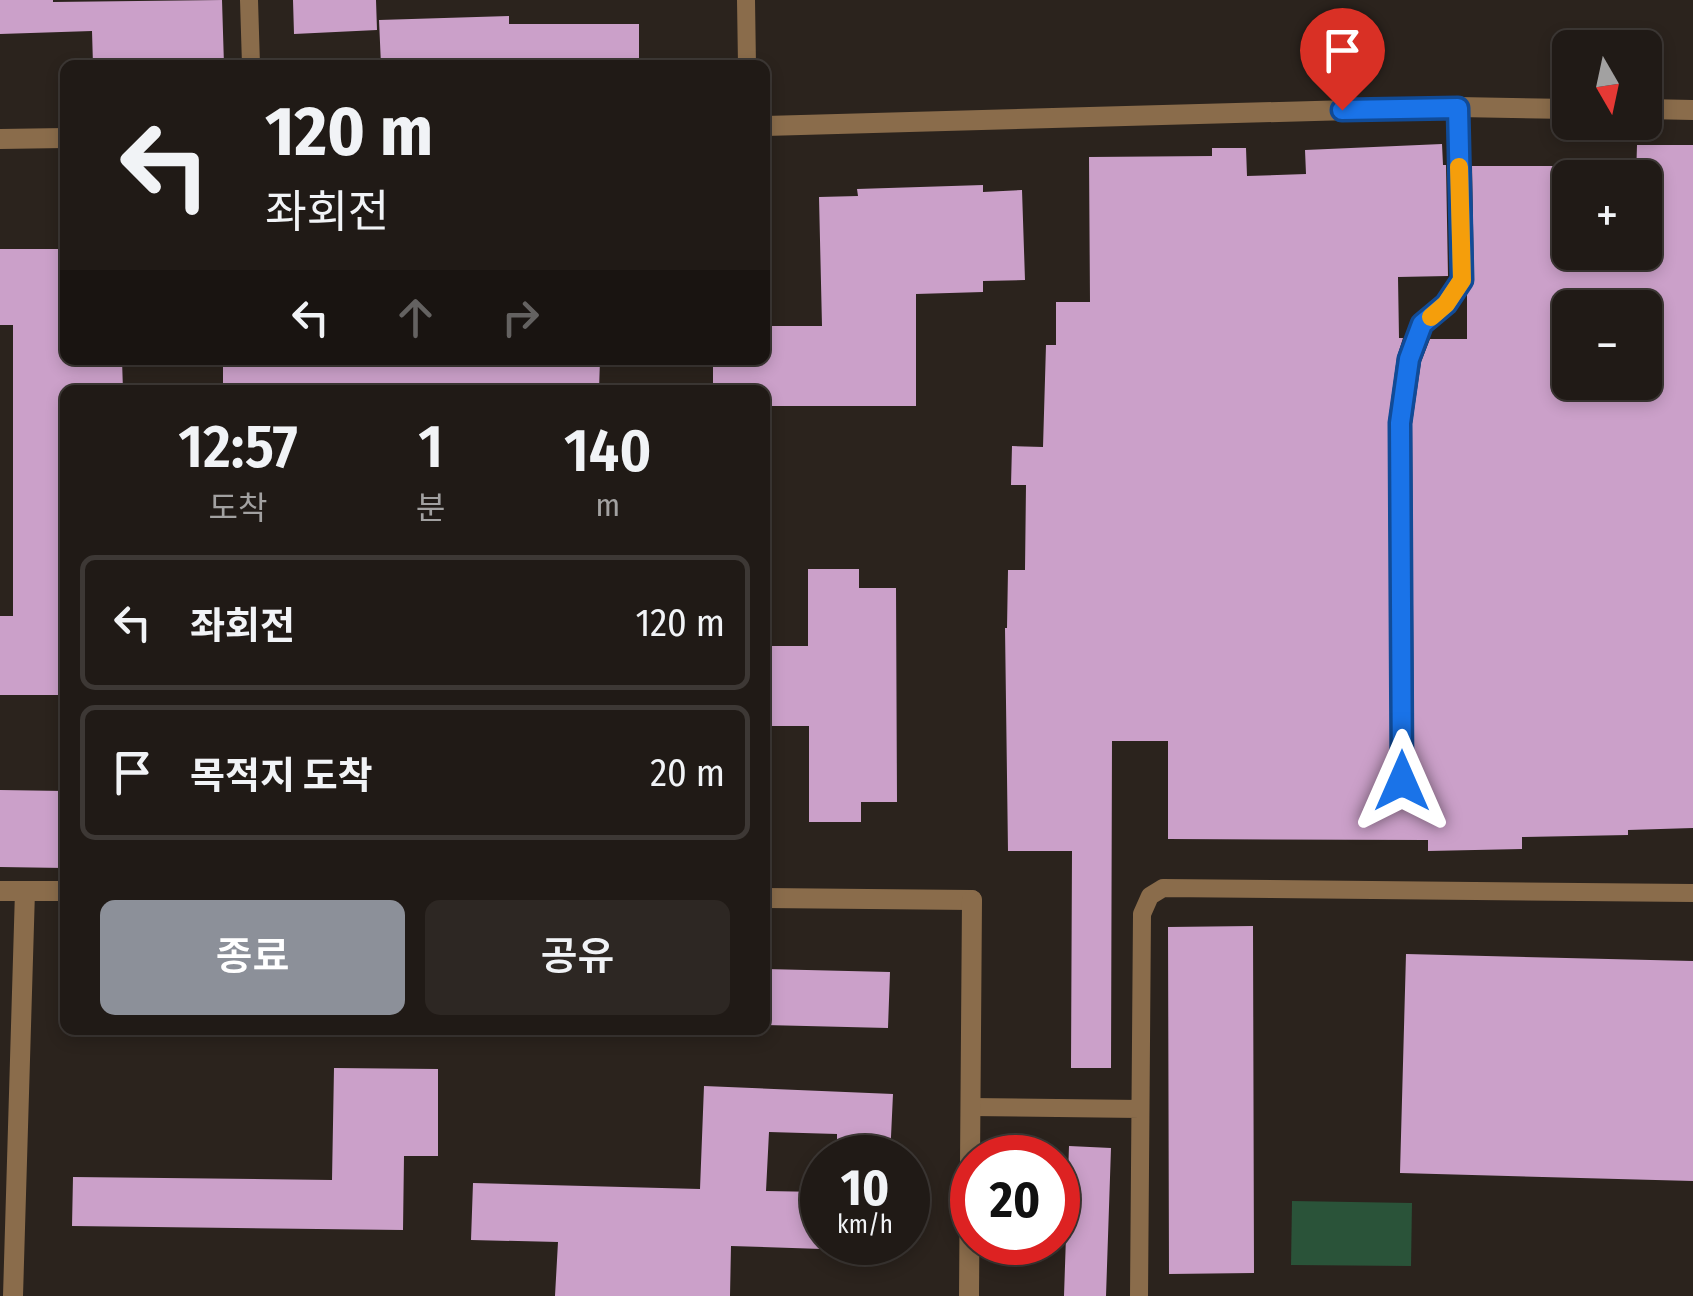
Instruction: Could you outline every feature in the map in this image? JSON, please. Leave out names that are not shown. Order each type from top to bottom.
[{"type":"street","points":[[770,126],[1552,109]]},
{"type":"street","points":[[1662,110],[1693,110]]},
{"type":"street","points":[[0,139],[60,138]]},
{"type":"street","points":[[0,891],[60,892]]},
{"type":"street","points":[[13,1296],[25,891]]},
{"type":"street","points":[[770,898],[972,900],[969,1296]]},
{"type":"lane","points":[[250,0],[251,60]]},
{"type":"lane","points":[[746,0],[747,60]]},
{"type":"lane","points":[[1402,781],[1400,423],[1409,359],[1422,324],[1446,304],[1462,280],[1458,108]]},
{"type":"lane","points":[[1138,1296],[1142,914],[1150,896],[1163,888],[1693,893]]},
{"type":"lane","points":[[971,1107],[1140,1109]]},
{"type":"green space","points":[[1292,1201],[1412,1203],[1411,1266],[1291,1265]]},
{"type":"building","points":[[0,0],[222,0],[224,60],[93,60],[92,31],[0,34]]},
{"type":"building","points":[[293,0],[376,0],[377,30],[294,34]]},
{"type":"building","points":[[509,16],[509,24],[639,24],[639,60],[381,60],[379,20]]},
{"type":"building","points":[[1442,144],[1446,165],[1448,276],[1398,277],[1399,338],[1403,338],[1388,423],[1391,786],[1403,793],[1412,788],[1414,781],[1412,424],[1421,362],[1430,339],[1467,339],[1467,294],[1474,280],[1472,166],[1552,166],[1552,270],[1662,270],[1662,160],[1637,160],[1637,145],[1693,145],[1693,828],[1628,830],[1628,835],[1522,837],[1522,849],[1428,851],[1428,840],[1168,839],[1168,741],[1112,741],[1111,1068],[1071,1068],[1072,851],[1008,851],[1005,628],[1008,570],[1025,570],[1026,485],[1011,485],[1012,446],[1043,447],[1046,345],[1056,345],[1056,302],[1090,302],[1089,157],[1212,156],[1212,148],[1246,148],[1247,176],[1306,174],[1305,150]]},
{"type":"building","points":[[983,185],[983,192],[1022,190],[1025,280],[983,281],[983,292],[916,294],[916,406],[770,406],[770,385],[713,385],[713,365],[770,365],[770,326],[822,326],[819,197],[858,196],[857,189]]},
{"type":"building","points":[[0,249],[60,249],[60,365],[122,365],[123,385],[60,385],[60,695],[0,695],[0,616],[13,616],[13,325],[0,325]]},
{"type":"building","points":[[223,365],[600,365],[599,385],[223,385]]},
{"type":"building","points":[[808,569],[859,569],[859,588],[896,588],[897,802],[861,802],[861,822],[809,822],[809,726],[770,726],[770,646],[808,646]]},
{"type":"building","points":[[0,790],[60,791],[60,868],[0,867]]},
{"type":"building","points":[[1253,926],[1254,1273],[1169,1274],[1168,927]]},
{"type":"building","points":[[1406,954],[1693,961],[1693,1181],[1400,1173]]},
{"type":"building","points":[[770,969],[890,972],[888,1028],[770,1025]]},
{"type":"building","points":[[334,1068],[438,1069],[438,1156],[404,1156],[403,1230],[72,1226],[73,1177],[332,1180]]},
{"type":"building","points":[[704,1086],[893,1094],[891,1135],[769,1132],[766,1191],[800,1192],[800,1248],[731,1246],[730,1296],[555,1296],[558,1242],[471,1240],[473,1183],[700,1189]]},
{"type":"building","points":[[1080,1147],[1111,1148],[1106,1296],[1064,1296],[1065,1265],[1080,1265]]},
{"type":"slow traffic","points":[[1431,317],[1446,304],[1462,280],[1459,167]]},
{"type":"route","points":[[1342,110],[1458,108],[1462,280],[1446,304],[1422,324],[1409,359],[1400,423],[1402,781]]}]
